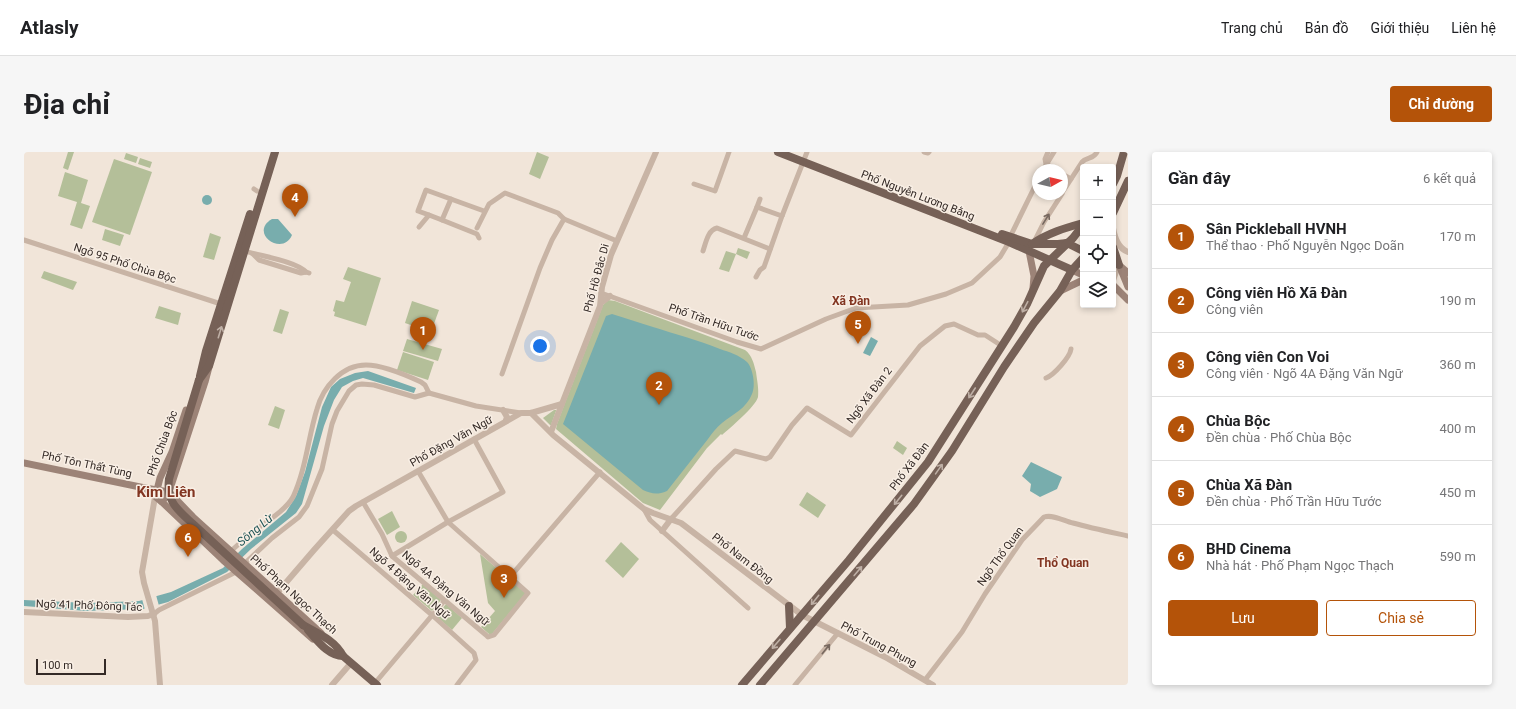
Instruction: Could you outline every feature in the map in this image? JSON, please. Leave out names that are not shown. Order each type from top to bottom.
[{"type":"main road","name":"Phố Chùa Bộc","points":[[162,502],[169,492],[205,382],[205,365],[221,304],[246,251],[256,190],[269,152]]},
{"type":"main road","name":"Phố Chùa Bộc","points":[[156,493],[160,478],[167,465],[205,365],[246,251],[275,152]]},
{"type":"main road","name":"Phố Nguyễn Lương Bằng","points":[[778,152],[805,157]]},
{"type":"main road","name":"Phố Nguyễn Lương Bằng","points":[[793,152],[1031,248],[1050,260],[1072,270]]},
{"type":"main road","points":[[1116,179],[1124,166],[1124,152]]},
{"type":"main road","points":[[1116,207],[1128,181]]},
{"type":"main road","points":[[1032,290],[1034,276],[1031,248],[1048,234],[1060,229],[1080,225]]},
{"type":"main road","name":"Phố Xã Đàn","points":[[742,685],[802,615],[928,462],[994,361],[1027,304],[1044,266],[1073,238],[1080,228]]},
{"type":"main road","name":"Phố Nguyễn Lương Bằng","points":[[1031,248],[1068,242]]},
{"type":"main road","points":[[1068,242],[1080,249]]},
{"type":"main road","points":[[760,685],[815,622],[923,492],[952,451],[1004,367],[1034,323],[1060,291],[1072,270],[1080,261]]},
{"type":"main road","points":[[1116,264],[1128,273]]},
{"type":"main road","points":[[1116,264],[1128,285]]},
{"type":"main road","points":[[1072,270],[1080,274]]},
{"type":"main road","points":[[1060,291],[1080,281]]},
{"type":"main road","points":[[1116,284],[1128,285]]},
{"type":"main road","points":[[1116,287],[1128,300]]},
{"type":"main road","points":[[994,361],[1004,367]]},
{"type":"main road","points":[[205,365],[199,380],[169,479],[168,489],[170,498],[176,508],[303,625],[320,644]]},
{"type":"main road","name":"Phố Tôn Thất Tùng","points":[[24,463],[145,488],[156,493]]},
{"type":"main road","points":[[167,465],[177,468]]},
{"type":"main road","points":[[162,502],[156,493],[169,492]]},
{"type":"main road","name":"Phố Phạm Ngọc Thạch","points":[[169,492],[193,517],[340,650],[343,656],[376,684]]},
{"type":"main road","name":"Phố Phạm Ngọc Thạch","points":[[162,502],[235,571],[305,633],[335,656],[343,656]]},
{"type":"main road","points":[[186,526],[193,517]]},
{"type":"main road","points":[[789,606],[790,628]]},
{"type":"main road","points":[[303,625],[326,638]]},
{"type":"street","name":"Phố Hồ Đắc Di","points":[[551,432],[602,302],[601,293],[617,241],[656,152]]},
{"type":"street","points":[[694,184],[715,191],[730,152]]},
{"type":"street","points":[[1046,164],[1045,159],[1048,152]]},
{"type":"street","points":[[1046,164],[1054,152]]},
{"type":"street","points":[[1068,184],[1082,162],[1085,159],[1093,157],[1097,152]]},
{"type":"street","points":[[756,277],[760,270],[764,267],[805,157]]},
{"type":"street","points":[[479,238],[477,234],[469,234],[442,220],[418,211],[426,190],[484,211]]},
{"type":"street","points":[[477,228],[484,211],[489,204],[505,193],[558,213],[564,220],[617,241]]},
{"type":"street","name":"Phố Trần Hữu Tước","points":[[601,293],[737,342],[761,349],[826,319],[856,308],[908,305],[946,294],[972,283],[1000,257],[1010,240],[1032,193]]},
{"type":"street","points":[[744,238],[760,199]]},
{"type":"street","points":[[442,220],[451,200]]},
{"type":"street","points":[[1031,248],[1044,222],[1058,200]]},
{"type":"street","points":[[757,207],[782,216]]},
{"type":"street","points":[[419,227],[429,215]]},
{"type":"street","points":[[502,374],[540,268],[552,240],[564,220]]},
{"type":"street","points":[[703,250],[709,233],[713,229],[717,228],[770,249]]},
{"type":"street","points":[[1115,236],[1118,245],[1123,250],[1128,252]]},
{"type":"street","name":"Ngõ 95 Phố Chùa Bộc","points":[[24,240],[221,304]]},
{"type":"street","points":[[246,251],[261,254],[286,265],[302,268],[307,272]]},
{"type":"street","points":[[602,302],[610,296]]},
{"type":"street","name":"Ngõ Xã Đàn 2","points":[[671,519],[734,451],[766,458],[770,457],[792,425],[807,408],[851,436],[920,346],[945,326],[954,324],[978,335],[984,335],[1002,346]]},
{"type":"street","points":[[1046,378],[1050,376],[1062,363],[1070,353],[1071,349]]},
{"type":"street","points":[[231,551],[268,521],[292,498],[301,475],[317,407],[327,388],[340,373],[358,366],[375,366],[421,382],[429,393]]},
{"type":"street","points":[[244,564],[248,558],[299,517],[307,506],[322,469],[332,424],[349,391],[356,385],[368,384],[416,397],[429,393],[467,404],[521,413]]},
{"type":"street","name":"Phố Đặng Văn Ngữ","points":[[277,593],[349,511],[506,420],[521,413],[531,413],[562,404]]},
{"type":"street","points":[[503,410],[507,418],[506,420]]},
{"type":"street","points":[[531,413],[551,432],[644,508],[653,514],[671,519],[662,531]]},
{"type":"street","points":[[392,556],[448,522],[503,492],[474,439]]},
{"type":"street","points":[[418,471],[448,522],[510,577],[600,472]]},
{"type":"street","points":[[156,493],[142,572],[156,626],[160,685]]},
{"type":"street","points":[[154,508],[162,502]]},
{"type":"street","name":"Ngõ 4A Đặng Văn Ngữ","points":[[363,502],[382,534],[392,556],[488,637],[494,635],[528,593],[510,577]]},
{"type":"street","points":[[644,508],[650,520],[748,608]]},
{"type":"street","name":"Ngõ Thổ Quan","points":[[925,680],[962,632],[1022,540],[1044,517],[1048,516],[1128,536]]},
{"type":"street","name":"Phố Nam Đồng","points":[[671,519],[681,523],[802,615]]},
{"type":"street","name":"Ngõ 4 Đặng Văn Ngữ","points":[[333,530],[474,653],[476,660],[457,685]]},
{"type":"street","points":[[153,612],[235,571]]},
{"type":"street","points":[[376,684],[445,600]]},
{"type":"street","name":"Ngõ 41 Phố Đông Tác","points":[[24,612],[134,617],[148,616],[153,612]]},
{"type":"street","name":"Phố Trung Phụng","points":[[802,615],[885,657],[933,685]]},
{"type":"street","points":[[795,685],[838,634]]},
{"type":"street","points":[[332,685],[351,663]]},
{"type":"green space","points":[[68,152],[74,152],[68,170],[63,168]]},
{"type":"green space","points":[[537,152],[549,157],[540,179],[529,174]]},
{"type":"green space","points":[[126,153],[138,157],[136,163],[124,159]]},
{"type":"green space","points":[[140,158],[152,162],[150,168],[138,164]]},
{"type":"green space","points":[[114,159],[152,172],[130,235],[92,222]]},
{"type":"green space","points":[[65,172],[88,180],[81,203],[90,206],[82,229],[70,225],[77,202],[58,196]]},
{"type":"green space","points":[[105,229],[124,235],[120,246],[102,240]]},
{"type":"green space","points":[[210,233],[221,237],[214,260],[203,257]]},
{"type":"green space","points":[[738,248],[750,252],[747,259],[736,254]]},
{"type":"green space","points":[[726,251],[736,254],[729,272],[719,269]]},
{"type":"green space","points":[[348,267],[381,278],[366,326],[334,316],[335,312],[333,311],[336,300],[344,302],[351,282],[343,279]]},
{"type":"green space","points":[[44,271],[77,282],[73,290],[41,278]]},
{"type":"green space","points":[[608,300],[615,301],[745,350],[751,357],[756,372],[758,397],[753,406],[707,448],[660,510],[643,503],[556,429],[603,305]]},
{"type":"green space","points":[[412,301],[439,310],[431,332],[405,323]]},
{"type":"green space","points":[[159,306],[181,313],[178,325],[155,318]]},
{"type":"green space","points":[[280,309],[289,312],[282,334],[273,331]]},
{"type":"green space","points":[[407,339],[442,349],[438,361],[403,351]]},
{"type":"green space","points":[[403,352],[434,362],[428,380],[397,370]]},
{"type":"green space","points":[[275,406],[285,410],[279,429],[268,425]]},
{"type":"green space","points":[[554,410],[556,411],[550,425],[543,418]]},
{"type":"green space","points":[[897,441],[907,448],[903,455],[893,448]]},
{"type":"green space","points":[[807,492],[826,505],[818,518],[799,505]]},
{"type":"green space","points":[[392,511],[400,527],[387,535],[378,519]]},
{"type":"green space","points":[[399,531],[403,531],[407,537],[403,543],[399,543],[395,539],[395,535]]},
{"type":"green space","points":[[621,542],[639,559],[623,578],[605,561]]},
{"type":"green space","points":[[480,554],[526,593],[492,634],[489,634],[481,627],[495,611],[488,603]]},
{"type":"green space","points":[[423,584],[441,600],[432,611],[413,595]]},
{"type":"green space","points":[[446,604],[462,618],[452,630],[436,616]]},
{"type":"water","points":[[207,195],[212,200],[207,205],[202,200]]},
{"type":"water","points":[[272,219],[278,219],[292,235],[288,241],[282,244],[275,243],[265,236],[264,230],[266,225]]},
{"type":"water","points":[[612,314],[734,354],[747,362],[752,373],[754,382],[753,391],[746,404],[716,429],[667,491],[655,494],[643,490],[563,424],[606,316]]},
{"type":"water","points":[[871,337],[878,341],[870,356],[863,353]]},
{"type":"water","points":[[368,371],[416,388],[414,393],[363,378],[342,387],[334,400],[324,426],[302,504],[296,513],[251,549],[227,572],[168,602],[143,609],[86,611],[24,606],[24,600],[88,603],[139,601],[171,592],[223,568],[242,549],[286,512],[296,496],[305,472],[322,407],[331,387],[340,379],[355,373]]},
{"type":"water","points":[[1031,462],[1062,477],[1057,489],[1040,497],[1030,491],[1031,484],[1022,476]]},
{"type":"pier","points":[[156,595],[159,606],[145,610],[142,599]]},
{"type":"place","name":"Chùa Bộc","points":[[295,217]]},
{"type":"place","name":"Chùa Xã Đàn","points":[[858,344]]},
{"type":"place","name":"Sân Pickleball HVNH","points":[[423,350]]},
{"type":"place","name":"Công viên Hồ Xã Đàn","points":[[659,405]]},
{"type":"place","name":"BHD Cinema","points":[[188,557]]},
{"type":"place","name":"Công viên Con Voi","points":[[504,598]]},
{"type":"district","name":"Xã Đàn","points":[[851,301]]},
{"type":"district","name":"Kim Liên","points":[[166,492]]},
{"type":"district","name":"Thổ Quan","points":[[1063,563]]},
{"type":"water label","name":"Sông Lừ","points":[[255,530]]}]
